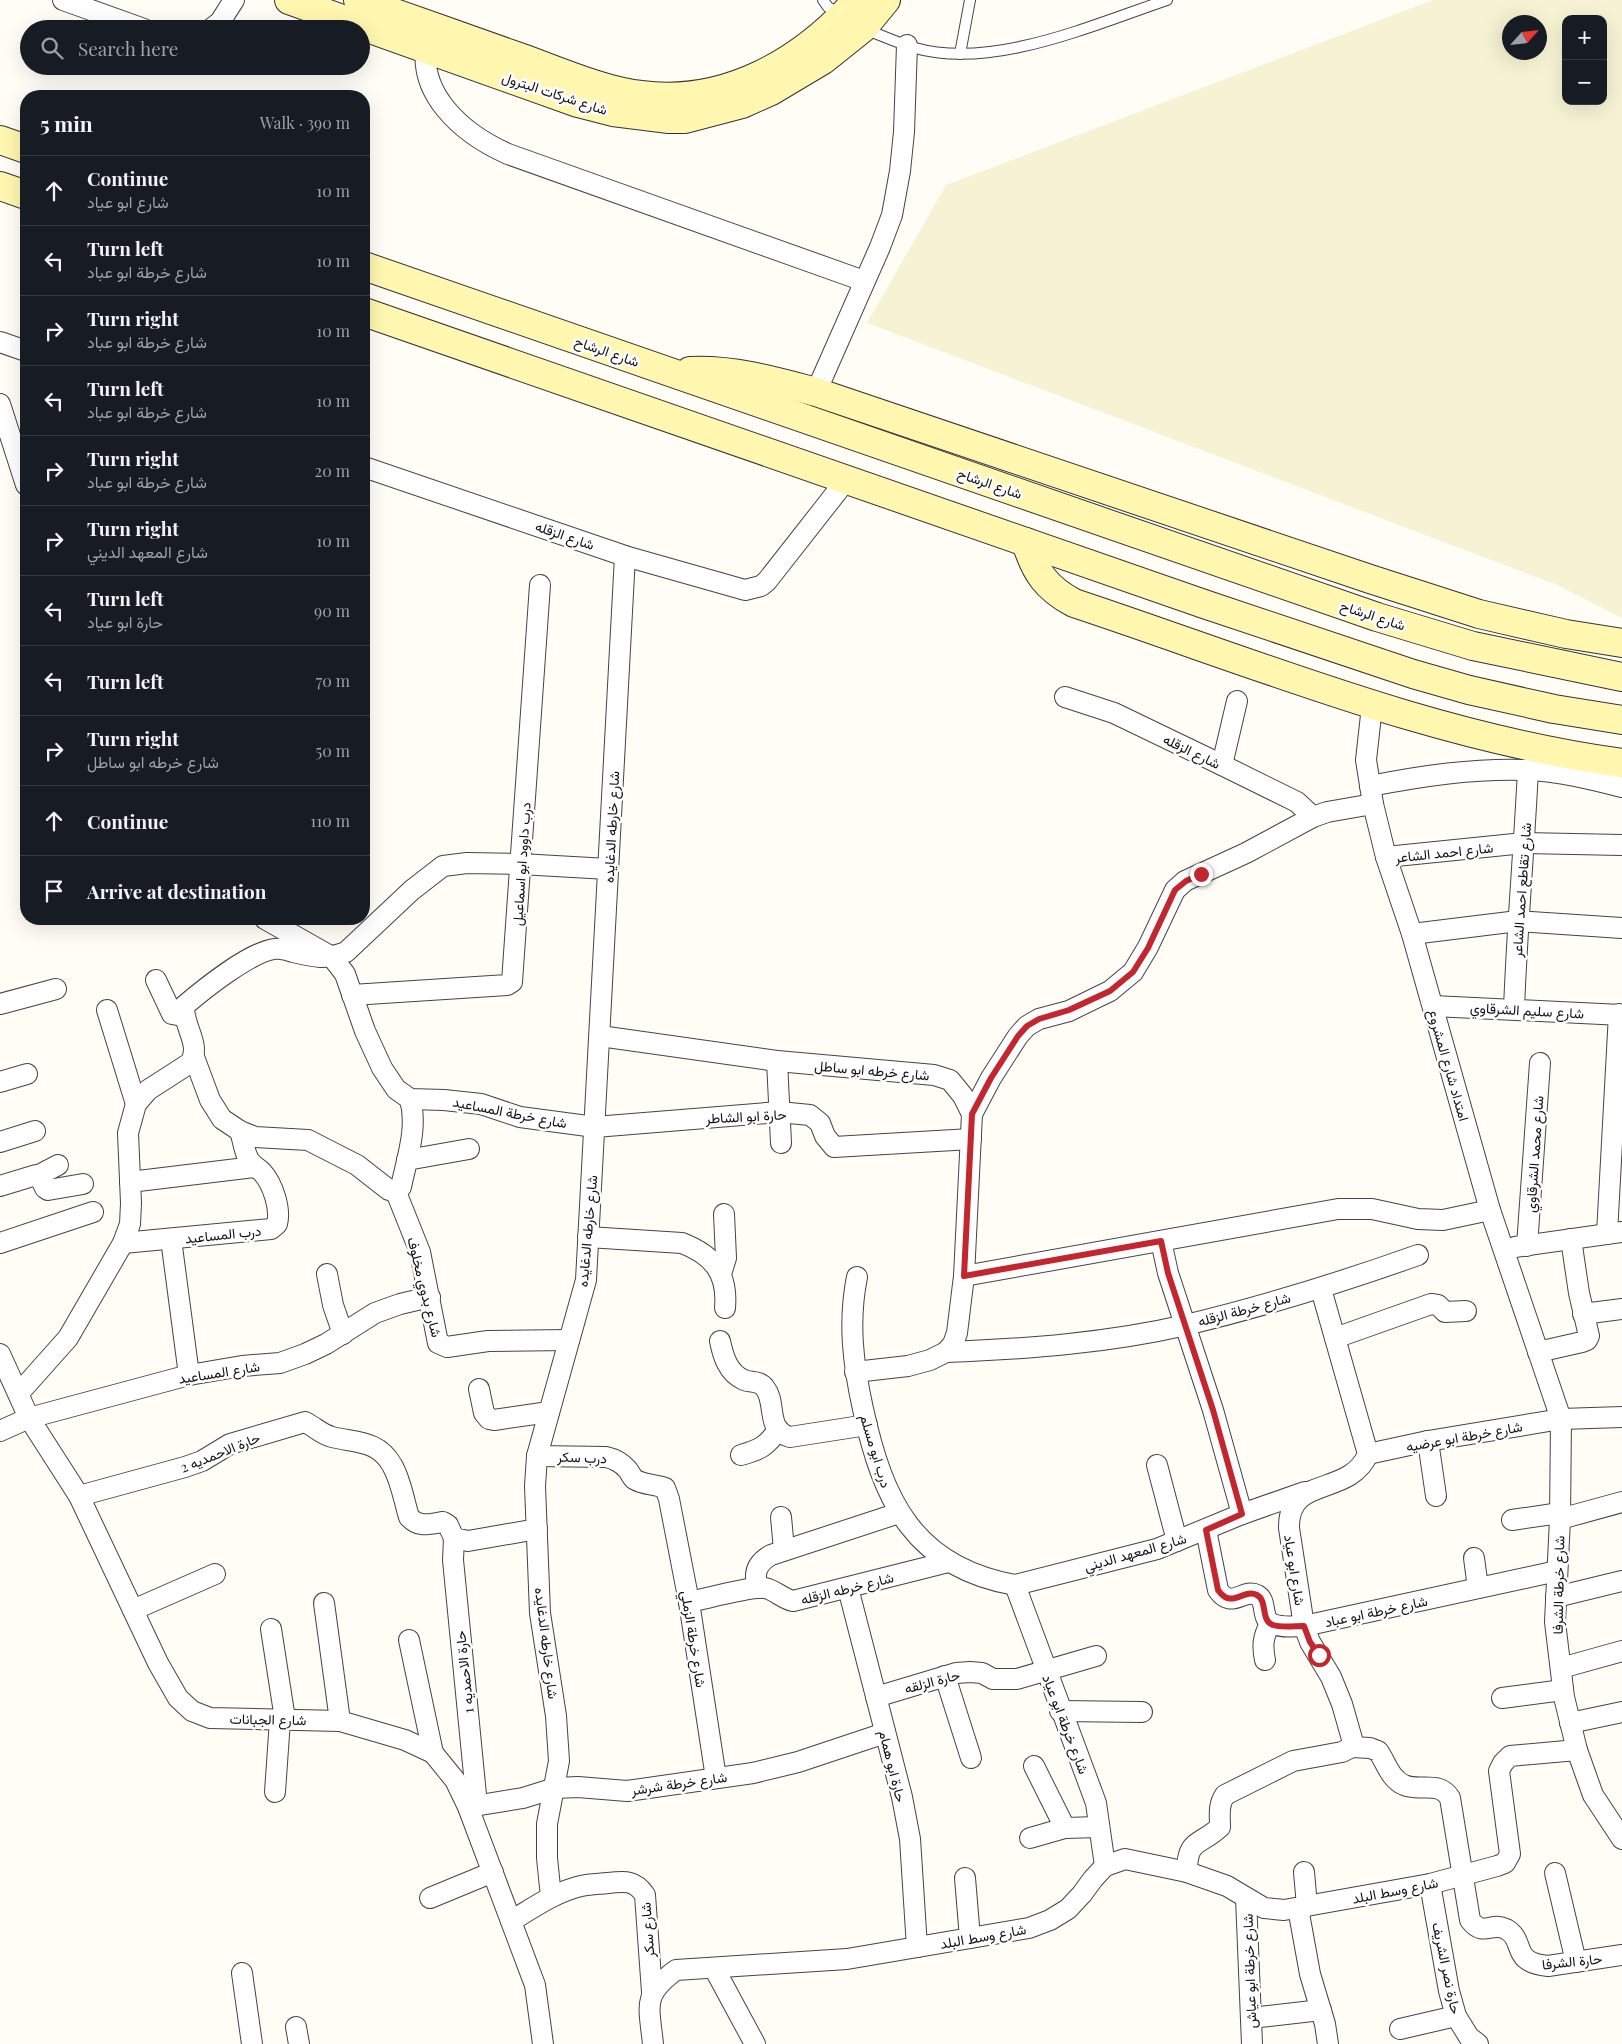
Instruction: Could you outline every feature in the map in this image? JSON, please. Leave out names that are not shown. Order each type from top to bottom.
[{"type":"main road","name":"شارع شركات البترول","points":[[289,0],[362,20]]},
{"type":"main road","name":"شارع شركات البترول","points":[[358,0],[428,38],[578,103],[613,112],[669,119],[685,119],[742,104],[771,91],[823,60],[846,11],[886,0]]},
{"type":"main road","name":"شارع شركات البترول","points":[[370,22],[428,38]]},
{"type":"main road","points":[[0,140],[20,147]]},
{"type":"main road","points":[[0,186],[20,193]]},
{"type":"main road","name":"شارع الرشاح","points":[[370,268],[1377,617],[1473,646],[1622,677]]},
{"type":"main road","points":[[370,314],[1413,674],[1469,690],[1554,709],[1622,720]]},
{"type":"main road","points":[[667,372],[720,371],[782,382],[1342,570],[1479,614],[1566,634],[1622,643]]},
{"type":"main road","points":[[1026,542],[1037,572],[1060,595],[1074,603],[1372,706],[1452,729],[1585,758],[1622,762]]},
{"type":"street","points":[[63,0],[119,20]]},
{"type":"street","points":[[221,20],[234,0]]},
{"type":"street","points":[[428,38],[428,72],[434,93],[448,113],[466,130],[486,144],[864,281]]},
{"type":"street","points":[[816,392],[892,215],[900,171],[907,88],[907,44]]},
{"type":"street","points":[[0,342],[20,349]]},
{"type":"street","points":[[0,404],[20,466]]},
{"type":"street","name":"شارع الزقله","points":[[370,468],[625,556],[745,590],[761,586],[767,581],[847,479]]},
{"type":"street","name":"شارع خارطه الدغايده","points":[[551,1897],[547,1824],[559,1761],[540,1613],[535,1486],[536,1456],[586,1280],[625,556]]},
{"type":"street","name":"درب داوود ابو اسماعيل","points":[[352,995],[507,985],[512,982],[540,585]]},
{"type":"street","name":"شارع الزقله","points":[[1065,697],[1114,713],[1222,764],[1297,802],[1312,817]]},
{"type":"street","points":[[1222,764],[1237,701]]},
{"type":"street","name":"امتداد شارع المشروع","points":[[1372,706],[1366,760],[1371,795],[1386,858],[1412,934],[1490,1210],[1561,1419]]},
{"type":"street","points":[[855,1372],[908,1366],[930,1360],[946,1352],[953,1344],[957,1333],[964,1276],[972,1114],[991,1078],[1018,1036],[1027,1026],[1039,1019],[1069,1010],[1110,991],[1133,972],[1148,948],[1175,890],[1186,881],[1246,853],[1312,817],[1371,795],[1446,772],[1528,770],[1586,778],[1622,787]]},
{"type":"street","name":"شارع تقاطع احمد الشاعر","points":[[1514,1009],[1528,770]]},
{"type":"street","name":"شارع احمد الشاعر","points":[[1386,858],[1524,844],[1622,844]]},
{"type":"street","points":[[19,1392],[68,1338],[123,1243],[130,1224],[128,1133],[136,1104],[148,1090],[190,1063],[194,1056],[196,1050],[184,1016],[184,1006],[195,996],[259,954],[275,949],[315,957],[332,957],[346,952],[412,890],[443,866],[467,863],[520,864],[608,870]]},
{"type":"street","points":[[1412,934],[1518,921],[1622,928]]},
{"type":"street","points":[[194,1056],[210,1100],[222,1119],[240,1131],[255,1137],[308,1140],[357,1164],[390,1190],[396,1192],[401,1186],[414,1125],[414,1112],[410,1099],[396,1090],[382,1068],[345,974],[332,957],[276,925]]},
{"type":"street","points":[[156,980],[172,1014],[184,1016]]},
{"type":"street","points":[[0,1004],[56,989]]},
{"type":"street","name":"شارع سليم الشرقاوي","points":[[1433,1006],[1620,1015]]},
{"type":"street","points":[[107,1010],[136,1104]]},
{"type":"street","points":[[1504,1249],[1615,1233],[1620,1015]]},
{"type":"street","name":"شارع خرطه ابو ساطل","points":[[600,1036],[776,1061],[934,1075],[950,1080],[963,1096],[972,1114]]},
{"type":"street","points":[[776,1061],[781,1143]]},
{"type":"street","name":"شارع محمد الشرقاوي","points":[[1527,1246],[1540,1063]]},
{"type":"street","points":[[0,1082],[27,1074]]},
{"type":"street","name":"شارع خرطة المساعيد","points":[[410,1099],[481,1104],[520,1117],[595,1127]]},
{"type":"street","name":"حارة ابو الشاطر","points":[[595,1127],[779,1112],[810,1115],[820,1123],[825,1136],[834,1147],[971,1139]]},
{"type":"street","points":[[0,1142],[36,1131]]},
{"type":"street","name":"درب المساعيد","points":[[123,1243],[271,1229],[277,1224],[274,1192],[261,1171],[254,1167],[248,1158],[240,1131]]},
{"type":"street","points":[[407,1160],[469,1149]]},
{"type":"street","points":[[0,1186],[39,1175],[58,1165]]},
{"type":"street","points":[[130,1182],[254,1167]]},
{"type":"street","points":[[39,1175],[45,1188],[48,1190],[83,1184]]},
{"type":"street","name":"شارع بدوي مخلوف","points":[[396,1192],[420,1252],[430,1297],[436,1337],[442,1346],[447,1347],[488,1341],[569,1340]]},
{"type":"street","points":[[964,1276],[1338,1209],[1372,1208],[1418,1219],[1443,1220],[1490,1210]]},
{"type":"street","points":[[0,1244],[93,1212]]},
{"type":"street","points":[[721,1274],[726,1258],[724,1214]]},
{"type":"street","points":[[588,1237],[682,1243],[700,1252],[715,1265],[721,1274],[727,1290],[725,1308]]},
{"type":"street","points":[[171,1239],[189,1375]]},
{"type":"street","points":[[1538,1352],[1587,1340],[1589,1336],[1583,1314],[1571,1239]]},
{"type":"street","points":[[1161,1241],[1168,1273],[1213,1410],[1242,1514]]},
{"type":"street","name":"شارع خرطة الزقله","points":[[946,1352],[1014,1350],[1106,1340],[1186,1325],[1321,1289],[1418,1255]]},
{"type":"street","points":[[327,1274],[333,1305],[343,1334]]},
{"type":"street","name":"درب ابو مسلم","points":[[857,1276],[853,1295],[852,1322],[855,1372],[867,1425],[884,1485],[899,1513],[913,1532],[948,1562],[969,1573],[992,1581],[1015,1585]]},
{"type":"street","points":[[1309,1491],[1335,1484],[1356,1472],[1364,1463],[1368,1454],[1321,1289]]},
{"type":"street","name":"شارع المساعيد","points":[[0,1431],[29,1418],[189,1375],[242,1366],[280,1363],[305,1354],[343,1334],[375,1313],[400,1304],[430,1297]]},
{"type":"street","points":[[1334,1338],[1431,1304],[1438,1305],[1445,1312],[1466,1311]]},
{"type":"street","points":[[1583,1314],[1622,1309]]},
{"type":"street","points":[[720,1342],[722,1354],[728,1366],[736,1375],[764,1386],[769,1394],[772,1420],[784,1435],[790,1437],[867,1425]]},
{"type":"street","name":"شارع الجبانات","points":[[0,1354],[19,1392],[29,1418],[79,1496],[158,1663],[178,1698],[192,1711],[210,1718],[340,1721],[405,1740],[433,1753],[456,1780],[473,1806],[493,1872],[535,1986],[543,2044]]},
{"type":"street","points":[[479,1389],[484,1413],[489,1419],[494,1420],[549,1412]]},
{"type":"street","name":"شارع خرطة ابو عرضيه","points":[[1368,1454],[1428,1441],[1561,1419],[1622,1417]]},
{"type":"street","name":"شارع خرطة الشرفا","points":[[1561,1419],[1560,1516],[1555,1622],[1563,1690],[1577,1750],[1592,1795],[1622,1839]]},
{"type":"street","name":"حارة الاحمديه 2","points":[[79,1496],[185,1467],[202,1461],[230,1444],[306,1422],[319,1432],[332,1437],[364,1443],[378,1448],[393,1466],[409,1517],[415,1523],[421,1525],[443,1522],[448,1525],[454,1538]]},
{"type":"street","points":[[740,1455],[762,1448],[771,1441],[778,1429]]},
{"type":"street","points":[[1428,1441],[1436,1496]]},
{"type":"street","name":"درب سكر","points":[[536,1456],[606,1457],[616,1459],[627,1468],[632,1478],[642,1483],[655,1484],[665,1488],[670,1500]]},
{"type":"street","points":[[1157,1465],[1176,1541]]},
{"type":"street","name":"شارع المعهد الديني","points":[[1015,1585],[1156,1549],[1242,1514],[1309,1491]]},
{"type":"street","name":"شارع ابو عياد","points":[[1309,1491],[1294,1504],[1289,1517],[1304,1626],[1310,1642],[1331,1677],[1342,1704],[1352,1739],[1352,1747]]},
{"type":"street","name":"شارع خرطة الزملي","points":[[670,1500],[689,1602],[716,1778]]},
{"type":"street","points":[[1512,1520],[1560,1516],[1622,1502]]},
{"type":"street","points":[[689,1602],[758,1588],[755,1578],[756,1568],[762,1560],[784,1550],[899,1513]]},
{"type":"street","points":[[780,1517],[784,1550]]},
{"type":"street","points":[[454,1538],[468,1541],[537,1529]]},
{"type":"street","points":[[1206,1530],[1218,1590],[1222,1596],[1229,1599],[1252,1594],[1258,1596],[1262,1601],[1266,1618],[1270,1624],[1263,1638],[1262,1648],[1265,1660]]},
{"type":"street","name":"حارة الاحمديه 1","points":[[454,1538],[452,1560],[473,1806]]},
{"type":"street","points":[[1474,1558],[1478,1588]]},
{"type":"street","name":"شارع خرطه الزقله","points":[[758,1588],[773,1590],[785,1599],[793,1601],[948,1562]]},
{"type":"street","name":"شارع خرطة ابو عباد","points":[[1270,1624],[1276,1626],[1304,1626],[1557,1571]]},
{"type":"street","points":[[133,1610],[215,1574]]},
{"type":"street","points":[[1556,1598],[1622,1581]]},
{"type":"street","name":"شارع خرطة ابو عياد","points":[[1015,1585],[1096,1803],[1105,1866]]},
{"type":"street","name":"حارة ابو همام","points":[[848,1588],[902,1797],[910,1839],[917,1947]]},
{"type":"street","points":[[324,1603],[340,1721]]},
{"type":"street","points":[[272,1630],[282,1720],[275,1792]]},
{"type":"street","points":[[408,1640],[433,1753]]},
{"type":"street","points":[[1561,1668],[1622,1651]]},
{"type":"street","name":"حارة الزلقه","points":[[876,1697],[945,1676],[970,1672],[982,1673],[992,1679],[1017,1679],[1096,1656]]},
{"type":"street","points":[[945,1676],[971,1758]]},
{"type":"street","points":[[1502,1698],[1563,1690]]},
{"type":"street","points":[[1060,1710],[1142,1712]]},
{"type":"street","points":[[1570,1723],[1622,1712]]},
{"type":"street","name":"شارع خرطة شرشر","points":[[473,1806],[523,1798],[555,1788],[578,1787],[627,1791],[753,1773],[798,1762],[885,1733]]},
{"type":"street","points":[[1186,1872],[1191,1848],[1220,1827],[1219,1809],[1225,1795],[1293,1761],[1342,1752],[1352,1747],[1378,1750],[1392,1774],[1405,1786],[1438,1788],[1447,1792],[1450,1798],[1463,1876]]},
{"type":"street","name":"شارع وسط البلد","points":[[652,1992],[676,1970],[847,1959],[1029,1928],[1050,1920],[1068,1909],[1105,1866],[1125,1859],[1186,1872],[1227,1886],[1264,1908],[1284,1910],[1430,1884],[1463,1876],[1505,1863],[1510,1854],[1499,1771],[1503,1762],[1510,1756],[1577,1750]]},
{"type":"street","points":[[1034,1766],[1065,1828]]},
{"type":"street","points":[[1030,1838],[1065,1828],[1099,1827]]},
{"type":"street","points":[[430,1898],[493,1872]]},
{"type":"street","points":[[1304,1872],[1302,1907],[1310,1974],[1321,2010],[1328,2044]]},
{"type":"street","points":[[1555,1873],[1576,1962]]},
{"type":"street","name":"حارة الشرفا","points":[[1463,1876],[1470,1920],[1475,1927],[1481,1930],[1494,1927],[1504,1928],[1512,1934],[1522,1956],[1530,1962],[1548,1966],[1622,1955]]},
{"type":"street","points":[[964,1878],[970,1938]]},
{"type":"street","name":"شارع سكر","points":[[511,1921],[551,1897],[581,1886],[632,1882],[640,1887],[645,1895],[652,1992]]},
{"type":"street","name":"حارة نصر الشريف","points":[[1430,1884],[1449,1991],[1456,2016],[1469,2037],[1478,2044]]},
{"type":"street","name":"شارع خرطة ابو عياش","points":[[1246,1898],[1252,2044]]},
{"type":"street","points":[[1514,1918],[1530,1962]]},
{"type":"street","points":[[714,1968],[756,2044]]},
{"type":"street","points":[[242,1973],[252,2044]]},
{"type":"street","points":[[652,1992],[649,2010],[653,2044]]},
{"type":"street","points":[[1251,2018],[1321,2010]]},
{"type":"street","points":[[1400,2029],[1456,2016]]},
{"type":"lane","points":[[960,54],[970,0]]},
{"type":"lane","points":[[846,11],[916,48],[960,54],[1005,51],[1167,0]]},
{"type":"shaded area","points":[[1433,0],[1622,0],[1622,618],[1557,585],[867,323],[946,185]]},
{"type":"route","points":[[1201,874],[1186,881],[1175,890],[1148,948],[1133,972],[1110,991],[1069,1010],[1039,1019],[1027,1026],[1018,1036],[991,1078],[972,1114],[964,1276],[1161,1241],[1168,1273],[1213,1410],[1242,1514],[1206,1530],[1218,1590],[1222,1596],[1229,1599],[1252,1594],[1258,1596],[1262,1601],[1266,1618],[1270,1624],[1276,1626],[1304,1626],[1310,1642],[1319,1655]]}]
